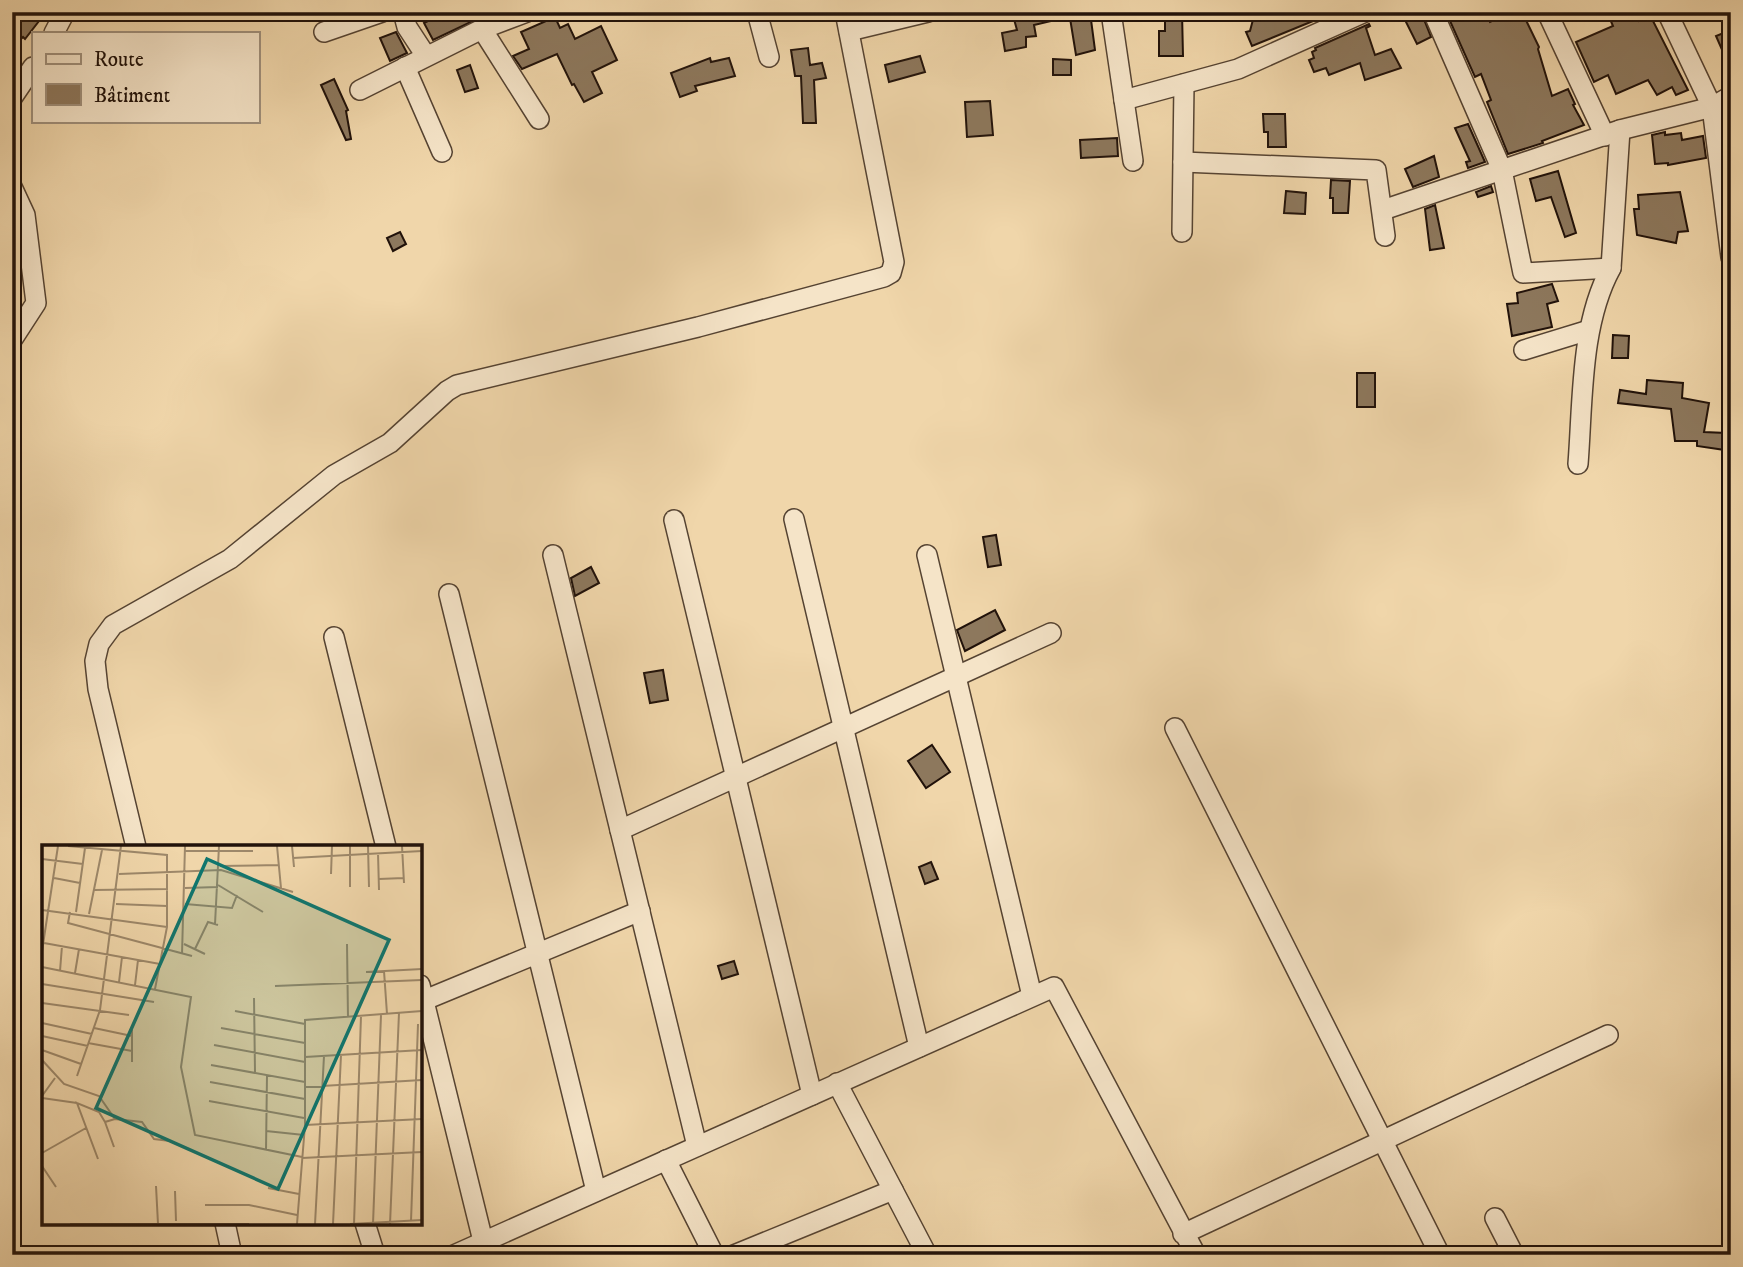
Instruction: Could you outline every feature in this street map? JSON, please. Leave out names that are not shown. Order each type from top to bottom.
[{"type":"street","points":[[55,32],[65,12]]},
{"type":"street","points":[[324,32],[382,12]]},
{"type":"street","points":[[402,12],[407,27],[426,56]]},
{"type":"street","points":[[757,12],[769,57]]},
{"type":"street","points":[[136,845],[98,689],[95,661],[99,644],[113,625],[230,559],[334,475],[390,443],[457,385],[698,327],[891,273],[894,262],[847,21],[928,12]]},
{"type":"street","points":[[1111,12],[1133,161]]},
{"type":"street","points":[[1124,100],[1238,69],[1365,12]]},
{"type":"street","points":[[1433,12],[1502,170],[1523,273],[1611,268]]},
{"type":"street","points":[[1547,12],[1613,133],[1611,268],[1602,286],[1589,330],[1578,464]]},
{"type":"street","points":[[1667,12],[1712,107],[1731,257]]},
{"type":"street","points":[[360,90],[517,14]]},
{"type":"street","points":[[482,29],[539,119]]},
{"type":"street","points":[[405,67],[442,152]]},
{"type":"street","points":[[12,98],[32,68]]},
{"type":"street","points":[[1182,232],[1184,84]]},
{"type":"street","points":[[1383,210],[1613,133],[1712,107],[1731,96]]},
{"type":"street","points":[[1183,162],[1376,170],[1385,236]]},
{"type":"street","points":[[12,187],[25,215],[36,303],[12,340]]},
{"type":"street","points":[[1524,350],[1589,330]]},
{"type":"street","points":[[794,519],[919,1046]]},
{"type":"street","points":[[674,520],[812,1094]]},
{"type":"street","points":[[553,555],[697,1146]]},
{"type":"street","points":[[927,555],[1032,996]]},
{"type":"street","points":[[449,594],[596,1191]]},
{"type":"street","points":[[620,830],[1051,632]]},
{"type":"street","points":[[334,637],[386,845]]},
{"type":"street","points":[[1175,728],[1440,1255]]},
{"type":"street","points":[[422,996],[640,911]]},
{"type":"street","points":[[453,1255],[1054,987],[1196,1255]]},
{"type":"street","points":[[422,1000],[483,1241]]},
{"type":"street","points":[[1183,1234],[1608,1035]]},
{"type":"street","points":[[837,1083],[927,1255]]},
{"type":"street","points":[[666,1160],[714,1255]]},
{"type":"street","points":[[734,1255],[893,1190]]},
{"type":"street","points":[[1495,1218],[1514,1255]]},
{"type":"street","points":[[225,1225],[232,1255]]},
{"type":"street","points":[[366,1225],[375,1255]]},
{"type":"building","points":[[19,12],[46,12],[25,39],[23,37],[12,48],[12,21]]},
{"type":"building","points":[[445,12],[492,12],[433,40],[424,23]]},
{"type":"building","points":[[1012,12],[1067,12],[1068,17],[1034,25],[1036,36],[1026,37],[1026,47],[1005,51],[1002,33],[1017,30]]},
{"type":"building","points":[[1069,12],[1090,12],[1095,50],[1076,55]]},
{"type":"building","points":[[1165,12],[1182,12],[1183,56],[1159,56],[1159,31],[1165,31]]},
{"type":"building","points":[[1255,12],[1335,12],[1252,46],[1246,32],[1250,31]]},
{"type":"building","points":[[1421,12],[1431,37],[1417,44],[1404,18]]},
{"type":"building","points":[[1446,12],[1486,12],[1490,22],[1512,12],[1522,12],[1539,47],[1552,96],[1568,89],[1584,125],[1542,141],[1543,143],[1508,154],[1487,102],[1491,100],[1481,74],[1475,77]]},
{"type":"building","points":[[1607,12],[1634,12],[1639,21],[1650,15],[1688,90],[1676,95],[1672,87],[1657,95],[1648,80],[1616,94],[1608,75],[1594,82],[1576,42],[1613,26]]},
{"type":"building","points":[[555,17],[560,28],[568,24],[575,39],[601,26],[617,60],[592,72],[602,93],[584,102],[574,84],[572,85],[557,54],[522,69],[513,56],[529,49],[521,32]]},
{"type":"building","points":[[1369,24],[1366,28],[1375,55],[1391,49],[1401,68],[1365,80],[1360,63],[1329,75],[1326,68],[1314,72],[1309,60],[1314,58],[1312,52],[1315,48]]},
{"type":"building","points":[[1731,30],[1731,70],[1716,36]]},
{"type":"building","points":[[396,32],[407,53],[390,61],[380,38]]},
{"type":"building","points":[[808,48],[810,65],[822,63],[826,78],[814,80],[816,123],[803,123],[801,76],[795,76],[791,50]]},
{"type":"building","points":[[920,56],[925,72],[889,82],[885,65]]},
{"type":"building","points":[[710,58],[711,62],[729,58],[735,76],[695,86],[697,91],[680,97],[671,73]]},
{"type":"building","points":[[1053,59],[1071,60],[1071,75],[1053,75]]},
{"type":"building","points":[[470,65],[478,88],[465,92],[457,70]]},
{"type":"building","points":[[334,79],[348,110],[351,139],[346,140],[321,85]]},
{"type":"building","points":[[990,101],[993,135],[967,137],[965,102]]},
{"type":"building","points":[[1263,114],[1285,114],[1286,147],[1268,147],[1268,132],[1264,132]]},
{"type":"building","points":[[1468,124],[1485,162],[1468,168],[1466,162],[1470,161],[1455,128]]},
{"type":"building","points":[[1665,132],[1665,135],[1681,133],[1682,140],[1703,136],[1706,158],[1668,165],[1655,164],[1652,135]]},
{"type":"building","points":[[1117,138],[1118,156],[1081,158],[1080,140]]},
{"type":"building","points":[[1434,156],[1439,177],[1413,187],[1405,169]]},
{"type":"building","points":[[1558,171],[1576,233],[1565,237],[1551,197],[1536,201],[1530,179]]},
{"type":"building","points":[[1331,180],[1350,181],[1348,213],[1333,213]]},
{"type":"building","points":[[1491,186],[1493,192],[1478,197],[1476,192]]},
{"type":"building","points":[[1286,191],[1306,193],[1305,214],[1284,213]]},
{"type":"building","points":[[1680,192],[1688,231],[1678,232],[1676,243],[1637,235],[1634,209],[1639,209],[1638,195]]},
{"type":"building","points":[[1435,205],[1444,248],[1430,250],[1425,209]]},
{"type":"building","points":[[400,232],[406,244],[393,251],[387,238]]},
{"type":"building","points":[[1552,284],[1558,301],[1547,304],[1552,327],[1512,336],[1507,304],[1518,303],[1517,293]]},
{"type":"building","points":[[1613,335],[1629,336],[1628,358],[1612,358]]},
{"type":"building","points":[[1357,373],[1375,373],[1375,407],[1357,407]]},
{"type":"building","points":[[1647,380],[1683,383],[1682,398],[1709,403],[1704,432],[1726,433],[1725,450],[1697,446],[1697,441],[1675,441],[1671,409],[1618,403],[1620,390],[1646,394]]},
{"type":"building","points":[[996,535],[1001,565],[988,567],[983,537]]},
{"type":"building","points":[[591,567],[599,583],[575,596],[571,578]]},
{"type":"building","points":[[995,610],[1005,630],[965,651],[957,630]]},
{"type":"building","points":[[663,670],[668,700],[650,703],[644,673]]},
{"type":"building","points":[[932,745],[950,772],[926,788],[908,761]]},
{"type":"building","points":[[931,862],[938,879],[925,884],[919,867]]},
{"type":"building","points":[[734,961],[738,974],[722,979],[718,966]]}]
